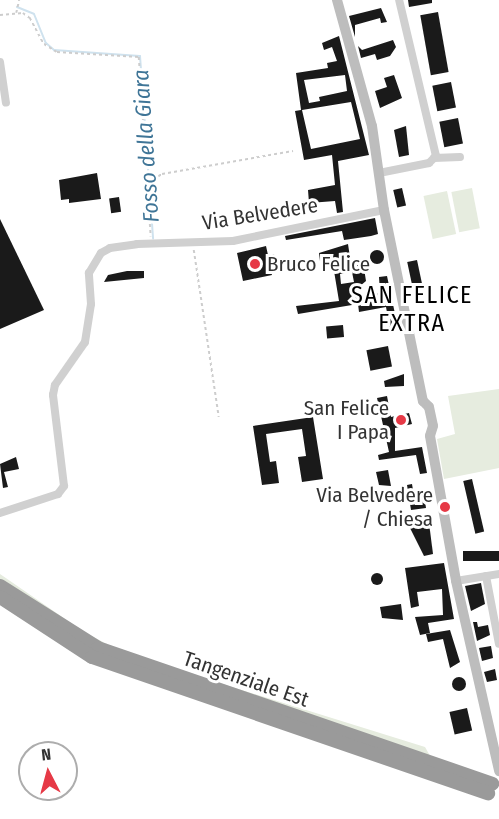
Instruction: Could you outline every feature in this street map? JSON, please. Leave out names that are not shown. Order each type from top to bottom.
[{"type":"highway","name":"Tangenziale Est","points":[[0,586],[98,648],[490,788],[92,657],[0,597]]},
{"type":"street","points":[[337,0],[372,126],[384,210],[423,401],[429,407],[433,426],[430,436],[456,581],[499,771]]},
{"type":"street","points":[[399,0],[421,79],[434,158]]},
{"type":"street","points":[[0,62],[6,103]]},
{"type":"street","points":[[379,173],[434,158],[460,157]]},
{"type":"street","name":"Via Belvedere","points":[[0,513],[58,494],[64,486],[53,395],[55,385],[85,342],[93,261],[110,248],[152,244],[201,244],[341,221],[384,210]]},
{"type":"street","points":[[456,581],[499,574]]},
{"type":"street","points":[[486,576],[499,644]]},
{"type":"path","points":[[16,13],[19,0]]},
{"type":"path","points":[[0,15],[16,13],[30,18],[49,49],[139,57],[152,244]]},
{"type":"path","points":[[147,183],[162,174],[293,151]]},
{"type":"path","points":[[201,244],[191,252],[219,417]]},
{"type":"shaded area","points":[[472,188],[480,228],[459,232],[451,192]]},
{"type":"shaded area","points":[[447,191],[456,234],[433,239],[424,196]]},
{"type":"shaded area","points":[[499,389],[499,468],[444,479],[437,439],[455,434],[448,396]]},
{"type":"shaded area","points":[[0,574],[84,632],[126,654],[425,747],[433,761],[113,654],[0,585]]},
{"type":"building","points":[[408,0],[432,0],[432,3],[409,7]]},
{"type":"building","points":[[381,8],[387,22],[381,23],[380,18],[355,25],[355,37],[349,16]]},
{"type":"building","points":[[438,12],[449,72],[431,75],[420,15]]},
{"type":"building","points":[[339,36],[369,155],[338,161],[343,212],[337,213],[335,201],[309,203],[308,190],[335,185],[332,155],[304,160],[295,111],[301,110],[296,73],[328,68],[327,63],[337,61],[332,47],[324,50],[322,43]],"holes":[[[345,75],[347,91],[319,97],[320,101],[309,103],[304,80]],[[351,102],[360,139],[311,149],[302,110]]]},
{"type":"building","points":[[393,40],[396,47],[390,56],[377,60],[375,54],[361,58],[358,46],[362,50]]},
{"type":"building","points":[[394,75],[402,98],[380,108],[375,91],[387,87],[384,78]]},
{"type":"building","points":[[451,82],[456,108],[437,111],[432,86]]},
{"type":"building","points":[[458,118],[463,144],[444,147],[439,122]]},
{"type":"building","points":[[406,126],[409,155],[399,157],[394,130]]},
{"type":"building","points":[[97,173],[101,199],[69,203],[69,199],[61,200],[59,180]]},
{"type":"building","points":[[402,188],[406,206],[397,208],[393,190]]},
{"type":"building","points":[[119,197],[121,212],[111,213],[109,198]]},
{"type":"building","points":[[375,218],[378,234],[371,236],[344,240],[342,231],[286,240],[285,236]]},
{"type":"building","points":[[0,219],[44,310],[0,329]]},
{"type":"building","points":[[348,244],[351,264],[363,262],[366,281],[360,286],[362,296],[380,293],[379,277],[387,276],[398,328],[390,329],[386,307],[359,312],[358,304],[298,314],[296,306],[339,301],[332,259],[320,261],[319,253]],"holes":[[[352,272],[354,282],[341,284],[340,274]]]},
{"type":"building","name":"Bruco Felice","points":[[266,246],[268,255],[274,254],[276,262],[269,264],[272,275],[243,281],[237,253]]},
{"type":"building","points":[[374,250],[380,250],[384,257],[380,264],[374,264],[370,260],[370,254]]},
{"type":"building","points":[[417,260],[422,284],[412,287],[407,262]]},
{"type":"building","points":[[127,271],[144,271],[144,278],[104,282],[108,275]]},
{"type":"building","points":[[343,325],[344,337],[327,338],[326,326]]},
{"type":"building","points":[[388,346],[392,367],[370,371],[366,350]]},
{"type":"building","points":[[404,374],[404,386],[385,387],[384,381]]},
{"type":"building","points":[[387,396],[391,417],[409,413],[412,424],[395,428],[395,451],[422,447],[427,473],[420,474],[416,455],[379,460],[378,455],[389,452],[377,398]]},
{"type":"building","points":[[313,417],[323,479],[302,482],[298,457],[306,456],[302,429],[266,434],[270,462],[276,461],[279,483],[262,485],[253,426]]},
{"type":"building","points":[[16,457],[19,469],[4,472],[8,487],[3,488],[0,464]]},
{"type":"building","points":[[388,470],[391,486],[379,485],[376,472]]},
{"type":"building","points":[[472,479],[484,532],[475,534],[463,481]]},
{"type":"building","points":[[412,484],[414,496],[424,494],[426,508],[411,510],[407,485]]},
{"type":"building","points":[[429,523],[433,554],[424,556],[409,526]]},
{"type":"building","points":[[463,551],[499,551],[499,561],[463,561]]},
{"type":"building","points":[[444,563],[454,619],[428,623],[430,633],[420,635],[415,617],[443,615],[442,589],[417,592],[419,606],[411,608],[405,568]]},
{"type":"building","points":[[379,573],[383,579],[379,585],[375,585],[371,577]]},
{"type":"building","points":[[481,583],[485,604],[471,611],[465,586]]},
{"type":"building","points":[[401,604],[403,620],[382,618],[380,607]]},
{"type":"building","points":[[473,622],[477,622],[478,627],[488,625],[490,635],[477,641]]},
{"type":"building","points":[[450,630],[460,662],[450,668],[443,639],[428,642],[426,634]]},
{"type":"building","points":[[491,646],[493,658],[482,661],[479,648]]},
{"type":"building","points":[[495,669],[497,680],[487,682],[484,672]]},
{"type":"building","points":[[456,677],[462,677],[466,684],[462,691],[456,691],[452,687],[452,681]]},
{"type":"building","points":[[467,708],[472,730],[455,734],[449,712]]},
{"type":"waterway","name":"Fosso della Giara","points":[[17,7],[34,14],[46,43],[54,50],[140,56],[153,239]]},
{"type":"place","name":"Bruco Felice","points":[[255,264]]},
{"type":"place","name":"San Felice I Papa","points":[[401,420]]},
{"type":"place","name":"Via Belvedere / Chiesa","points":[[445,507]]},
{"type":"district","name":"SAN FELICE EXTRA","points":[[412,310]]}]
